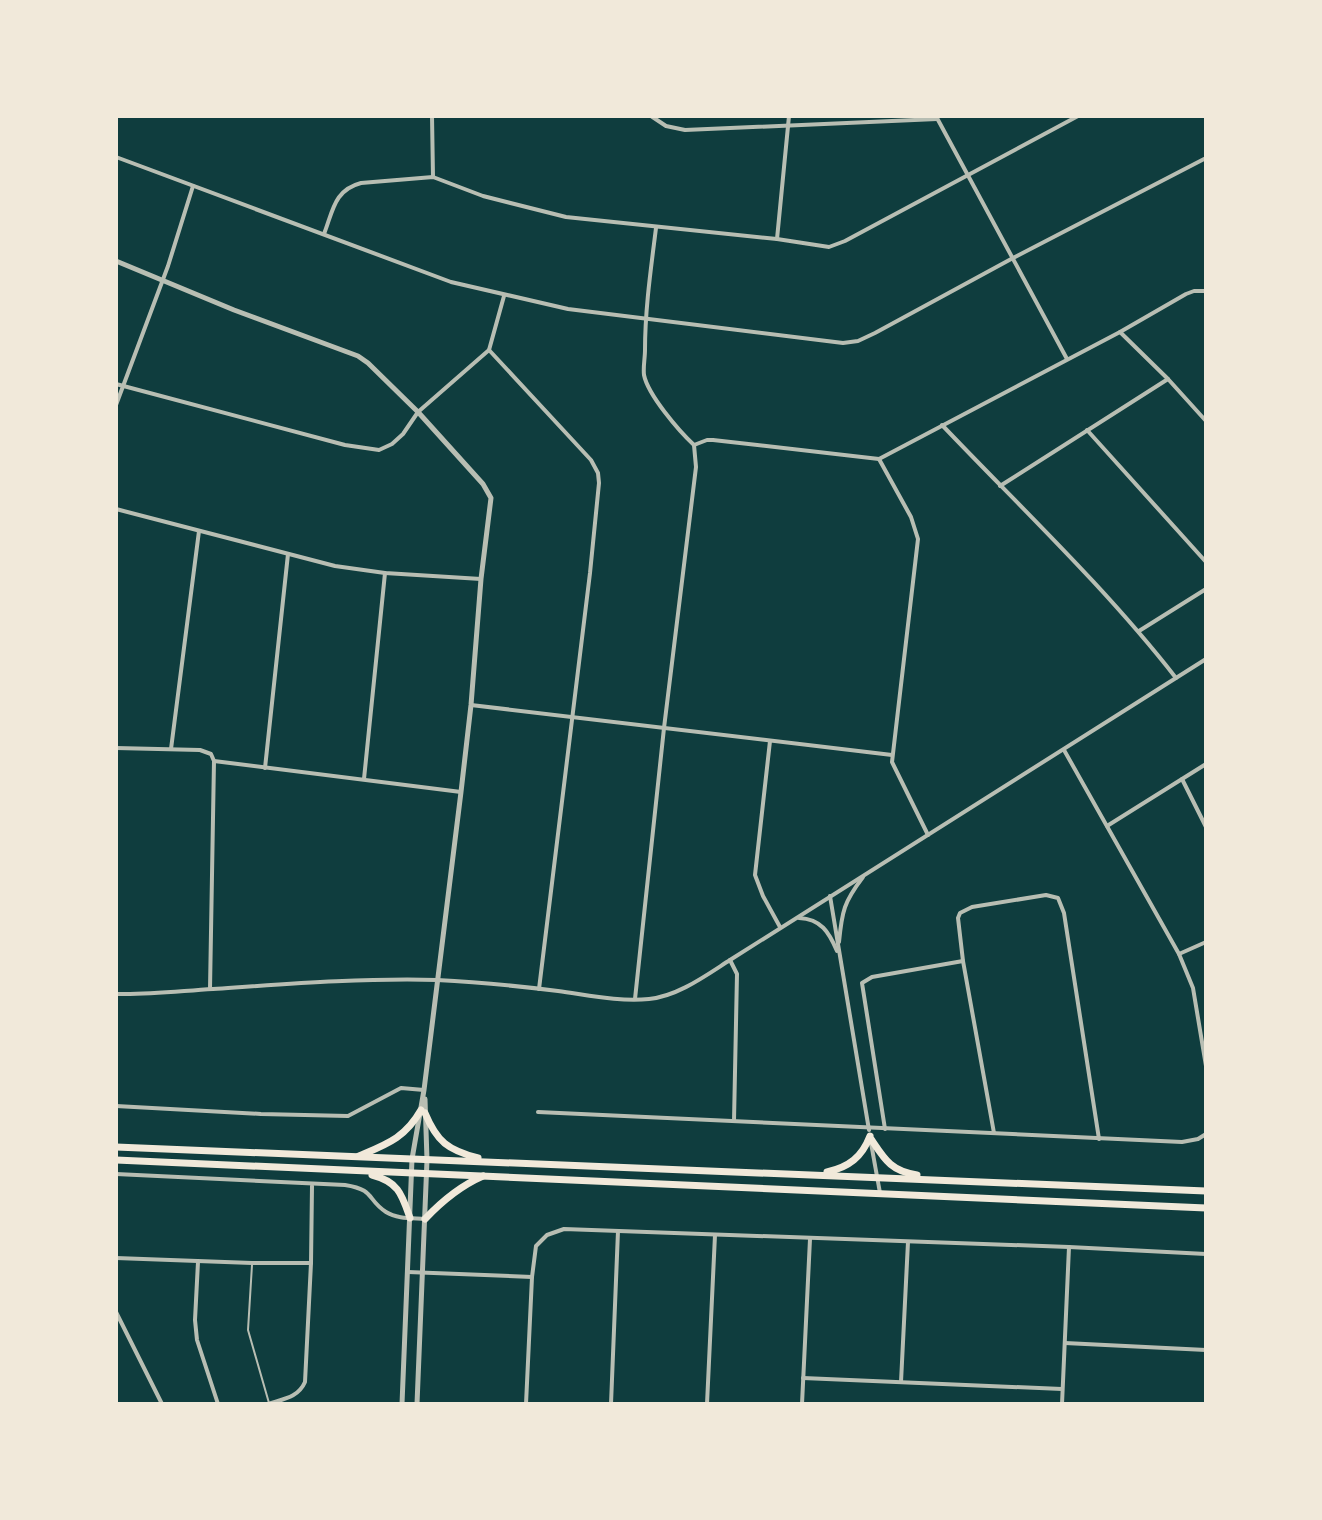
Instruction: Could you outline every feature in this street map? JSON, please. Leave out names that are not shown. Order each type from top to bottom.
[{"type":"main road","points":[[357,1157],[395,1140],[423,1112],[439,1140],[447,1146],[493,1162]]},
{"type":"main road","points":[[797,1174],[830,1172],[845,1167],[861,1154],[870,1134]]},
{"type":"main road","points":[[870,1134],[894,1169],[951,1181]]},
{"type":"main road","points":[[116,1147],[1206,1191]]},
{"type":"main road","points":[[116,1160],[1206,1208]]},
{"type":"main road","points":[[358,1171],[383,1178],[401,1192],[410,1218]]},
{"type":"main road","points":[[425,1219],[452,1193],[485,1176]]},
{"type":"street","points":[[432,116],[433,177]]},
{"type":"street","points":[[651,116],[666,126],[685,130],[938,117],[1067,359]]},
{"type":"street","points":[[777,239],[789,116]]},
{"type":"street","points":[[324,234],[336,202],[342,192],[350,187],[361,183],[433,177],[483,196],[566,217],[829,247],[1078,116]]},
{"type":"street","points":[[116,157],[451,282],[568,309],[843,343],[858,341],[1206,158]]},
{"type":"street","points":[[116,405],[163,280],[193,186]]},
{"type":"street","points":[[635,999],[696,467],[694,445],[664,410],[645,378],[645,320],[656,228]]},
{"type":"street","points":[[116,261],[234,310],[358,356],[418,412],[489,492],[491,504],[481,579],[471,705],[424,1090],[427,1173],[417,1404]]},
{"type":"street","points":[[694,445],[713,440],[879,459],[1186,294],[1206,291]]},
{"type":"street","points":[[116,384],[345,445],[381,449],[403,434],[418,412],[489,350],[504,295]]},
{"type":"street","points":[[1120,332],[1206,421]]},
{"type":"street","points":[[489,350],[586,454],[599,477],[539,989]]},
{"type":"street","points":[[1000,486],[1168,379]]},
{"type":"street","points":[[942,425],[1139,631],[1176,678]]},
{"type":"street","points":[[1087,430],[1206,562]]},
{"type":"street","points":[[879,459],[911,517],[918,539],[892,755],[894,767],[928,835]]},
{"type":"street","points":[[116,509],[335,566],[385,573],[481,579]]},
{"type":"street","points":[[171,749],[199,531]]},
{"type":"street","points":[[265,768],[288,554]]},
{"type":"street","points":[[364,779],[385,573]]},
{"type":"street","points":[[1139,631],[1206,589]]},
{"type":"street","points":[[116,994],[161,994],[345,981],[438,980],[635,999],[651,999],[673,993],[1206,659]]},
{"type":"street","points":[[471,705],[892,755]]},
{"type":"street","points":[[770,740],[755,875],[780,927]]},
{"type":"street","points":[[116,748],[205,751],[211,754],[214,761],[210,989]]},
{"type":"street","points":[[1064,750],[1179,954],[1193,988],[1206,1066]]},
{"type":"street","points":[[214,761],[461,792]]},
{"type":"street","points":[[1107,826],[1206,764]]},
{"type":"street","points":[[1182,779],[1206,827]]},
{"type":"street","points":[[839,950],[843,911],[864,875]]},
{"type":"street","points":[[994,1134],[958,918],[965,909],[1053,895],[1058,898],[1064,913],[1099,1139]]},
{"type":"street","points":[[830,896],[880,1193]]},
{"type":"street","points":[[795,918],[810,919],[821,925],[836,947],[841,965]]},
{"type":"street","points":[[1179,954],[1206,942]]},
{"type":"street","points":[[730,960],[737,974],[734,1122]]},
{"type":"street","points":[[885,1129],[862,983],[872,977],[963,961]]},
{"type":"street","points":[[116,1106],[348,1116],[401,1088],[424,1090]]},
{"type":"street","points":[[402,1404],[412,1159],[423,1112]]},
{"type":"street","points":[[538,1112],[734,1122],[870,1134],[885,1129],[1182,1142],[1206,1134]]},
{"type":"street","points":[[116,1174],[345,1185],[368,1192],[391,1215],[425,1219]]},
{"type":"street","points":[[269,1404],[294,1395],[305,1382],[312,1185]]},
{"type":"street","points":[[526,1404],[536,1246],[547,1235],[564,1229],[1206,1254]]},
{"type":"street","points":[[611,1404],[618,1231]]},
{"type":"street","points":[[707,1404],[715,1234]]},
{"type":"street","points":[[802,1404],[810,1239]]},
{"type":"street","points":[[901,1382],[908,1242]]},
{"type":"street","points":[[1062,1404],[1069,1247]]},
{"type":"street","points":[[116,1258],[311,1263]]},
{"type":"street","points":[[198,1262],[197,1340],[218,1404]]},
{"type":"street","points":[[408,1272],[532,1277]]},
{"type":"street","points":[[116,1312],[162,1404]]},
{"type":"street","points":[[1065,1343],[1206,1350]]},
{"type":"street","points":[[803,1378],[1062,1389]]},
{"type":"lane","points":[[252,1263],[248,1330],[269,1404]]}]
